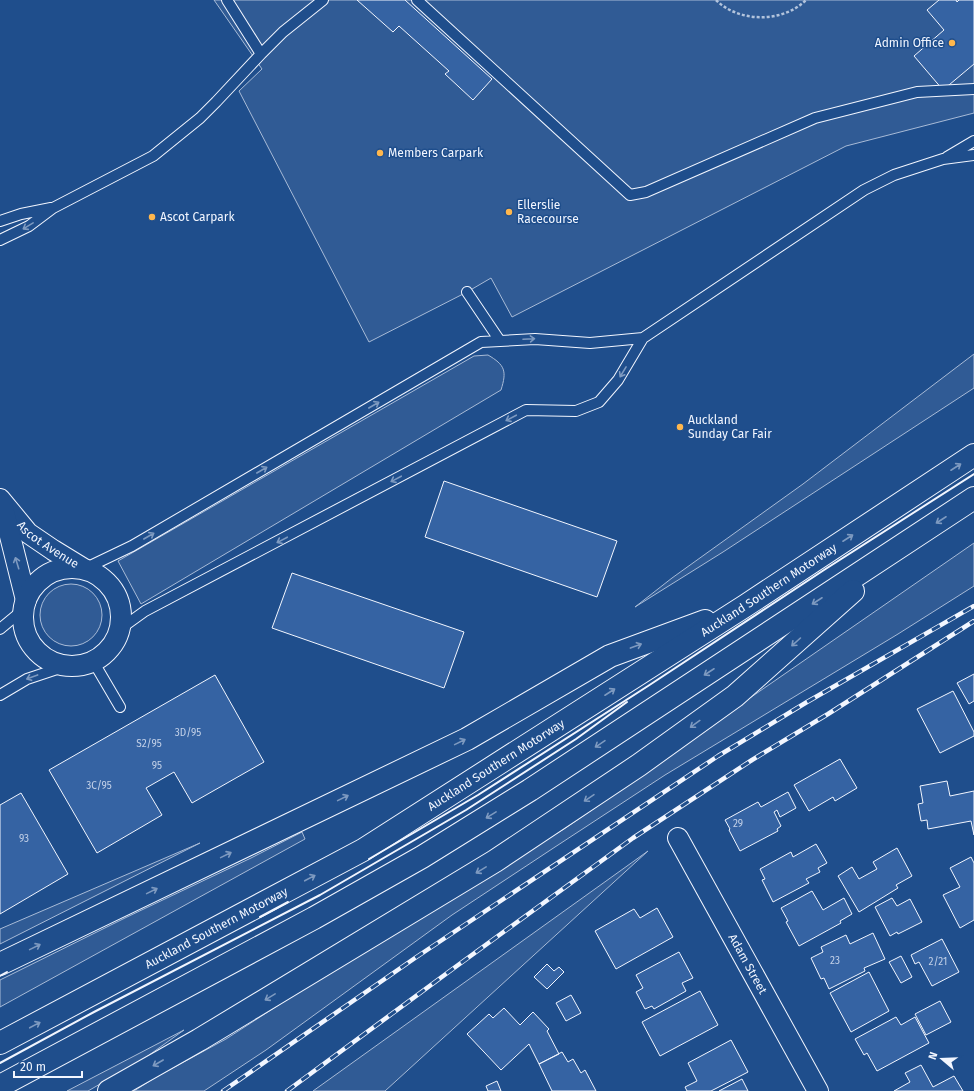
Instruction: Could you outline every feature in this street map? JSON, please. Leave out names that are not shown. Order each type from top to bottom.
[{"type":"highway","name":"Auckland Southern Motorway","points":[[0,1043],[363,850],[745,606],[974,456]]},
{"type":"highway","points":[[0,1086],[314,918],[422,857],[530,790],[974,498]]},
{"type":"highway","points":[[109,1091],[199,1040],[496,861],[629,772],[735,696],[909,541]]},
{"type":"highway","points":[[0,964],[467,738],[610,656],[745,606]]},
{"type":"street","name":"Ascot Avenue","points":[[0,498],[28,533],[84,569]]},
{"type":"street","name":"Ascot Avenue","points":[[0,498],[25,605]]},
{"type":"street","points":[[70,568],[84,569],[98,575],[110,585],[118,598],[121,614],[120,629],[114,642],[105,653],[93,661],[80,665],[66,666],[51,661],[38,652],[29,640],[24,625],[25,605],[33,588],[43,578],[56,571],[70,568]]},
{"type":"street","name":"Adam Street","points":[[678,838],[818,1091]]},
{"type":"lane","points":[[227,0],[261,54]]},
{"type":"lane","points":[[0,240],[29,226],[53,208],[153,156],[200,118],[283,32],[323,0]]},
{"type":"lane","points":[[417,0],[630,195],[646,192],[815,118],[917,92],[974,89]]},
{"type":"lane","points":[[944,159],[974,141]]},
{"type":"lane","points":[[120,629],[145,611],[526,410],[576,411],[599,402],[618,380],[643,338],[864,190],[894,175],[944,159],[974,155]]},
{"type":"lane","points":[[0,220],[21,214],[53,208]]},
{"type":"lane","points":[[467,292],[500,341]]},
{"type":"lane","points":[[84,569],[132,546],[481,342],[535,339],[590,343],[643,338]]},
{"type":"lane","points":[[0,629],[25,605]]},
{"type":"lane","points":[[93,661],[120,707]]},
{"type":"lane","points":[[0,695],[27,679],[66,666]]},
{"type":"path","points":[[716,0],[720,4],[739,14],[760,18],[781,15],[801,5],[806,0]]},
{"type":"shaded area","name":"Ellerslie Racecourse","points":[[214,0],[974,0],[974,113],[846,146],[512,317],[491,278],[467,292],[369,342],[239,91],[262,69]]},
{"type":"shaded area","points":[[974,354],[974,388],[723,552],[635,607],[672,578],[803,484]]},
{"type":"shaded area","points":[[488,355],[498,362],[503,369],[504,378],[501,390],[141,604],[118,561],[474,356]]},
{"type":"shaded area","points":[[974,543],[974,586],[898,634],[665,775],[555,847],[452,915],[266,1050],[204,1091],[134,1091],[156,1077],[226,1039],[404,924],[564,829],[656,766],[692,738]]},
{"type":"shaded area","points":[[65,584],[77,584],[93,593],[100,603],[102,615],[100,627],[93,637],[77,646],[65,646],[54,641],[45,632],[40,621],[40,609],[45,598],[54,589]]},
{"type":"shaded area","points":[[302,832],[305,839],[0,1007],[0,980]]},
{"type":"shaded area","points":[[200,843],[0,944],[0,929]]},
{"type":"shaded area","points":[[648,851],[385,1091],[313,1091]]},
{"type":"shaded area","points":[[184,1030],[145,1058],[88,1091],[67,1091]]},
{"type":"building","points":[[357,0],[405,0],[492,79],[473,100],[445,74],[449,71],[399,26],[393,32]]},
{"type":"building","name":"Admin Office","points":[[939,0],[956,0],[957,2],[959,0],[974,0],[974,64],[943,90],[914,56],[944,30],[927,10]]},
{"type":"building","points":[[444,481],[617,541],[597,597],[425,537]]},
{"type":"building","points":[[292,573],[464,632],[444,688],[272,628]]},
{"type":"building","points":[[974,674],[974,701],[969,704],[957,683]]},
{"type":"building","points":[[215,675],[264,762],[192,803],[174,772],[146,788],[162,815],[97,853],[49,770]]},
{"type":"building","points":[[953,691],[974,732],[974,736],[940,753],[917,709]]},
{"type":"building","points":[[840,759],[857,788],[835,801],[833,797],[809,811],[794,785]]},
{"type":"building","points":[[947,781],[950,796],[974,791],[974,835],[971,821],[928,829],[927,820],[921,821],[918,804],[923,803],[920,786]]},
{"type":"building","points":[[788,792],[796,808],[780,817],[777,810],[774,812],[781,826],[777,829],[778,831],[740,851],[725,820],[758,802],[761,807]]},
{"type":"building","points":[[21,793],[68,874],[0,914],[0,805]]},
{"type":"building","points":[[816,844],[827,863],[818,868],[820,872],[806,879],[809,883],[773,902],[762,880],[765,879],[760,869],[791,852],[793,857]]},
{"type":"building","points":[[897,848],[912,876],[896,885],[898,888],[859,912],[838,876],[852,867],[859,879],[877,869],[873,862]]},
{"type":"building","points":[[971,857],[974,863],[974,920],[960,928],[943,895],[960,887],[950,868]]},
{"type":"building","points":[[812,891],[823,910],[844,898],[852,914],[840,921],[841,923],[799,946],[786,922],[788,921],[781,908]]},
{"type":"building","points":[[892,898],[897,906],[910,899],[922,922],[898,934],[897,932],[890,936],[875,907]]},
{"type":"building","points":[[657,908],[673,937],[616,969],[595,931],[634,909],[640,918]]},
{"type":"building","points":[[873,933],[885,959],[864,968],[865,971],[829,989],[824,978],[821,979],[811,958],[823,952],[821,947],[846,935],[850,944]]},
{"type":"building","points":[[942,939],[959,972],[932,986],[919,962],[915,964],[911,955]]},
{"type":"building","points":[[679,952],[693,978],[682,983],[686,991],[654,1009],[652,1006],[645,1009],[636,992],[643,988],[636,975]]},
{"type":"building","points":[[901,956],[912,977],[901,983],[889,962]]},
{"type":"building","points":[[547,964],[554,971],[559,967],[564,972],[547,989],[534,977]]},
{"type":"building","points":[[869,972],[889,1011],[851,1032],[830,993]]},
{"type":"building","points":[[700,991],[718,1025],[660,1056],[642,1022]]},
{"type":"building","points":[[571,995],[581,1013],[566,1021],[556,1003]]},
{"type":"building","points":[[940,1001],[951,1022],[926,1035],[915,1014]]},
{"type":"building","points":[[504,1008],[520,1025],[533,1012],[549,1029],[547,1031],[559,1054],[539,1064],[529,1044],[501,1070],[467,1034],[489,1014],[493,1018]]},
{"type":"building","points":[[896,1017],[901,1025],[915,1017],[929,1043],[877,1071],[867,1053],[864,1055],[855,1039]]},
{"type":"building","points":[[731,1040],[748,1072],[711,1091],[687,1091],[685,1087],[697,1081],[688,1063]]},
{"type":"building","points":[[562,1052],[568,1062],[573,1059],[581,1073],[585,1070],[596,1091],[552,1091],[539,1064]]},
{"type":"building","points":[[921,1065],[933,1087],[954,1076],[963,1091],[894,1091],[910,1082],[905,1073]]},
{"type":"building","points":[[742,1079],[748,1091],[719,1091]]},
{"type":"building","points":[[497,1081],[501,1091],[488,1091],[486,1086]]},
{"type":"railway","points":[[223,1091],[415,958],[718,756],[807,702],[974,606]]},
{"type":"railway","points":[[287,1091],[633,838],[752,760],[828,714],[974,621]]},
{"type":"wall","points":[[369,859],[478,795],[974,474]]},
{"type":"wall","points":[[0,1063],[94,1012],[320,895],[466,810],[576,739],[627,702]]},
{"type":"wall","points":[[260,917],[288,902]]},
{"type":"wall","points":[[0,976],[7,972]]},
{"type":"place","name":"Admin Office","points":[[952,43]]},
{"type":"place","name":"Members Carpark","points":[[380,153]]},
{"type":"place","name":"Ellerslie Racecourse","points":[[509,212]]},
{"type":"place","name":"Ascot Carpark","points":[[152,217]]},
{"type":"place","name":"Auckland Sunday Car Fair","points":[[680,427]]}]
